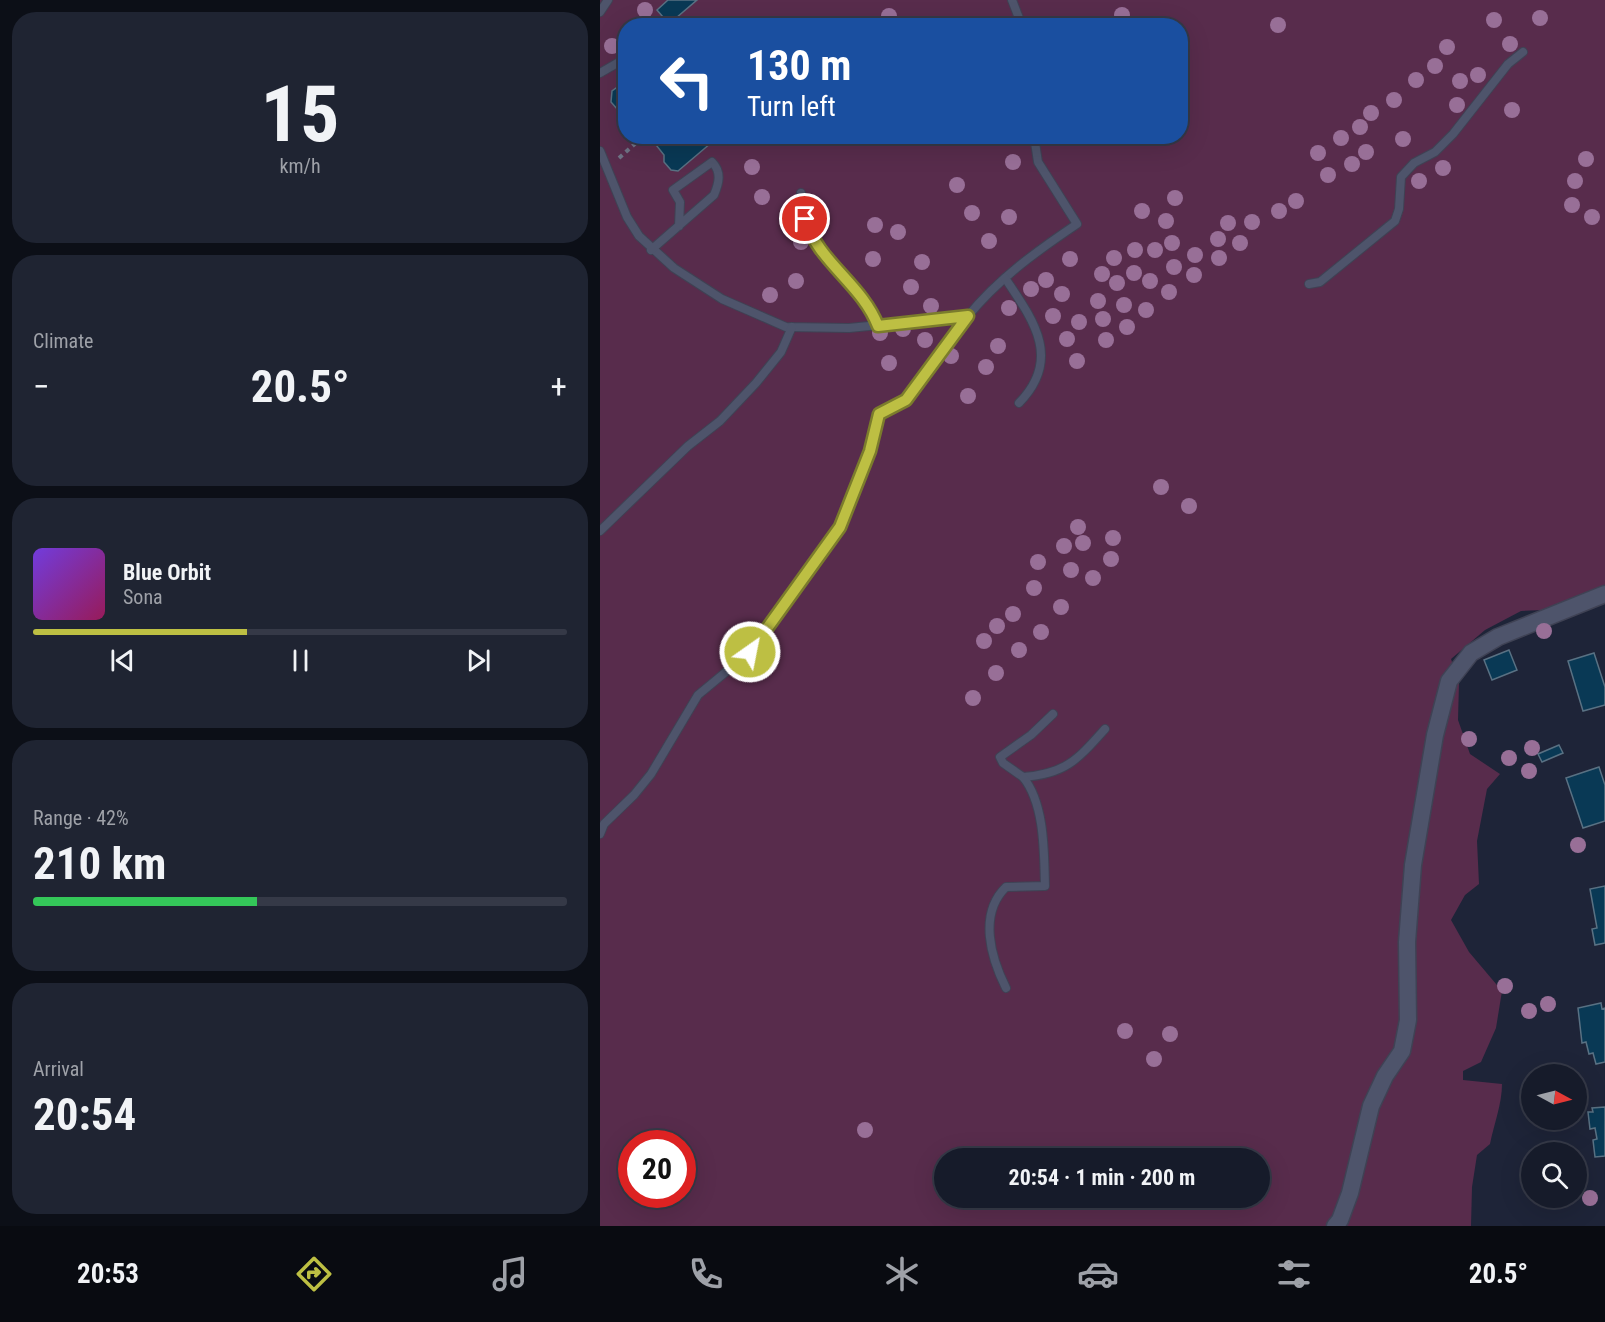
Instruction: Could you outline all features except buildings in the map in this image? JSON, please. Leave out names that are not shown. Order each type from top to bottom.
[{"type":"street","points":[[1335,1226],[1340,1220],[1350,1193],[1371,1106],[1402,1051],[1408,1020],[1407,942],[1413,865],[1435,735],[1449,681],[1471,653],[1498,637],[1605,594]]},
{"type":"lane","points":[[600,12],[608,0]]},
{"type":"lane","points":[[1012,0],[1019,18]]},
{"type":"lane","points":[[1310,284],[1320,282],[1395,221],[1401,193],[1401,177],[1414,163],[1435,152],[1453,134],[1508,64],[1523,52]]},
{"type":"lane","points":[[600,73],[618,63]]},
{"type":"lane","points":[[600,834],[604,824],[634,795],[651,774],[698,695],[750,652],[840,527],[870,451],[879,414],[906,400],[968,316],[1005,278],[1034,253],[1077,224],[1038,162],[1035,144]]},
{"type":"lane","points":[[600,152],[627,217],[651,250],[698,286],[722,299],[786,327],[878,326],[968,316]]},
{"type":"lane","points":[[651,250],[679,226],[714,195],[720,182],[719,174],[712,162],[673,190],[680,202],[679,226]]},
{"type":"lane","points":[[801,193],[809,231],[835,269],[871,307],[878,326]]},
{"type":"lane","points":[[1005,278],[1027,311],[1037,333],[1042,355],[1041,373],[1034,388],[1019,403]]},
{"type":"lane","points":[[600,531],[688,446],[720,421],[756,383],[782,352],[792,327]]},
{"type":"lane","points":[[1006,988],[994,963],[991,940],[991,915],[998,895],[1006,887],[1045,886],[1037,809],[1031,787],[1000,757],[1031,735],[1053,714]]},
{"type":"lane","points":[[1023,777],[1048,775],[1063,769],[1076,761],[1105,729]]},
{"type":"path","points":[[607,169],[635,144]]},
{"type":"shaded area","points":[[600,0],[1605,0],[1605,591],[1544,610],[1521,611],[1485,630],[1451,659],[1459,683],[1458,720],[1470,754],[1500,774],[1487,789],[1477,841],[1479,884],[1465,895],[1451,920],[1469,952],[1502,991],[1496,1028],[1481,1062],[1463,1071],[1463,1080],[1502,1084],[1490,1144],[1477,1155],[1472,1187],[1471,1226],[600,1226]]},
{"type":"route","points":[[750,652],[840,527],[870,451],[879,414],[906,400],[932,368],[968,316],[878,326],[871,307],[835,269],[809,231],[805,219]]}]
